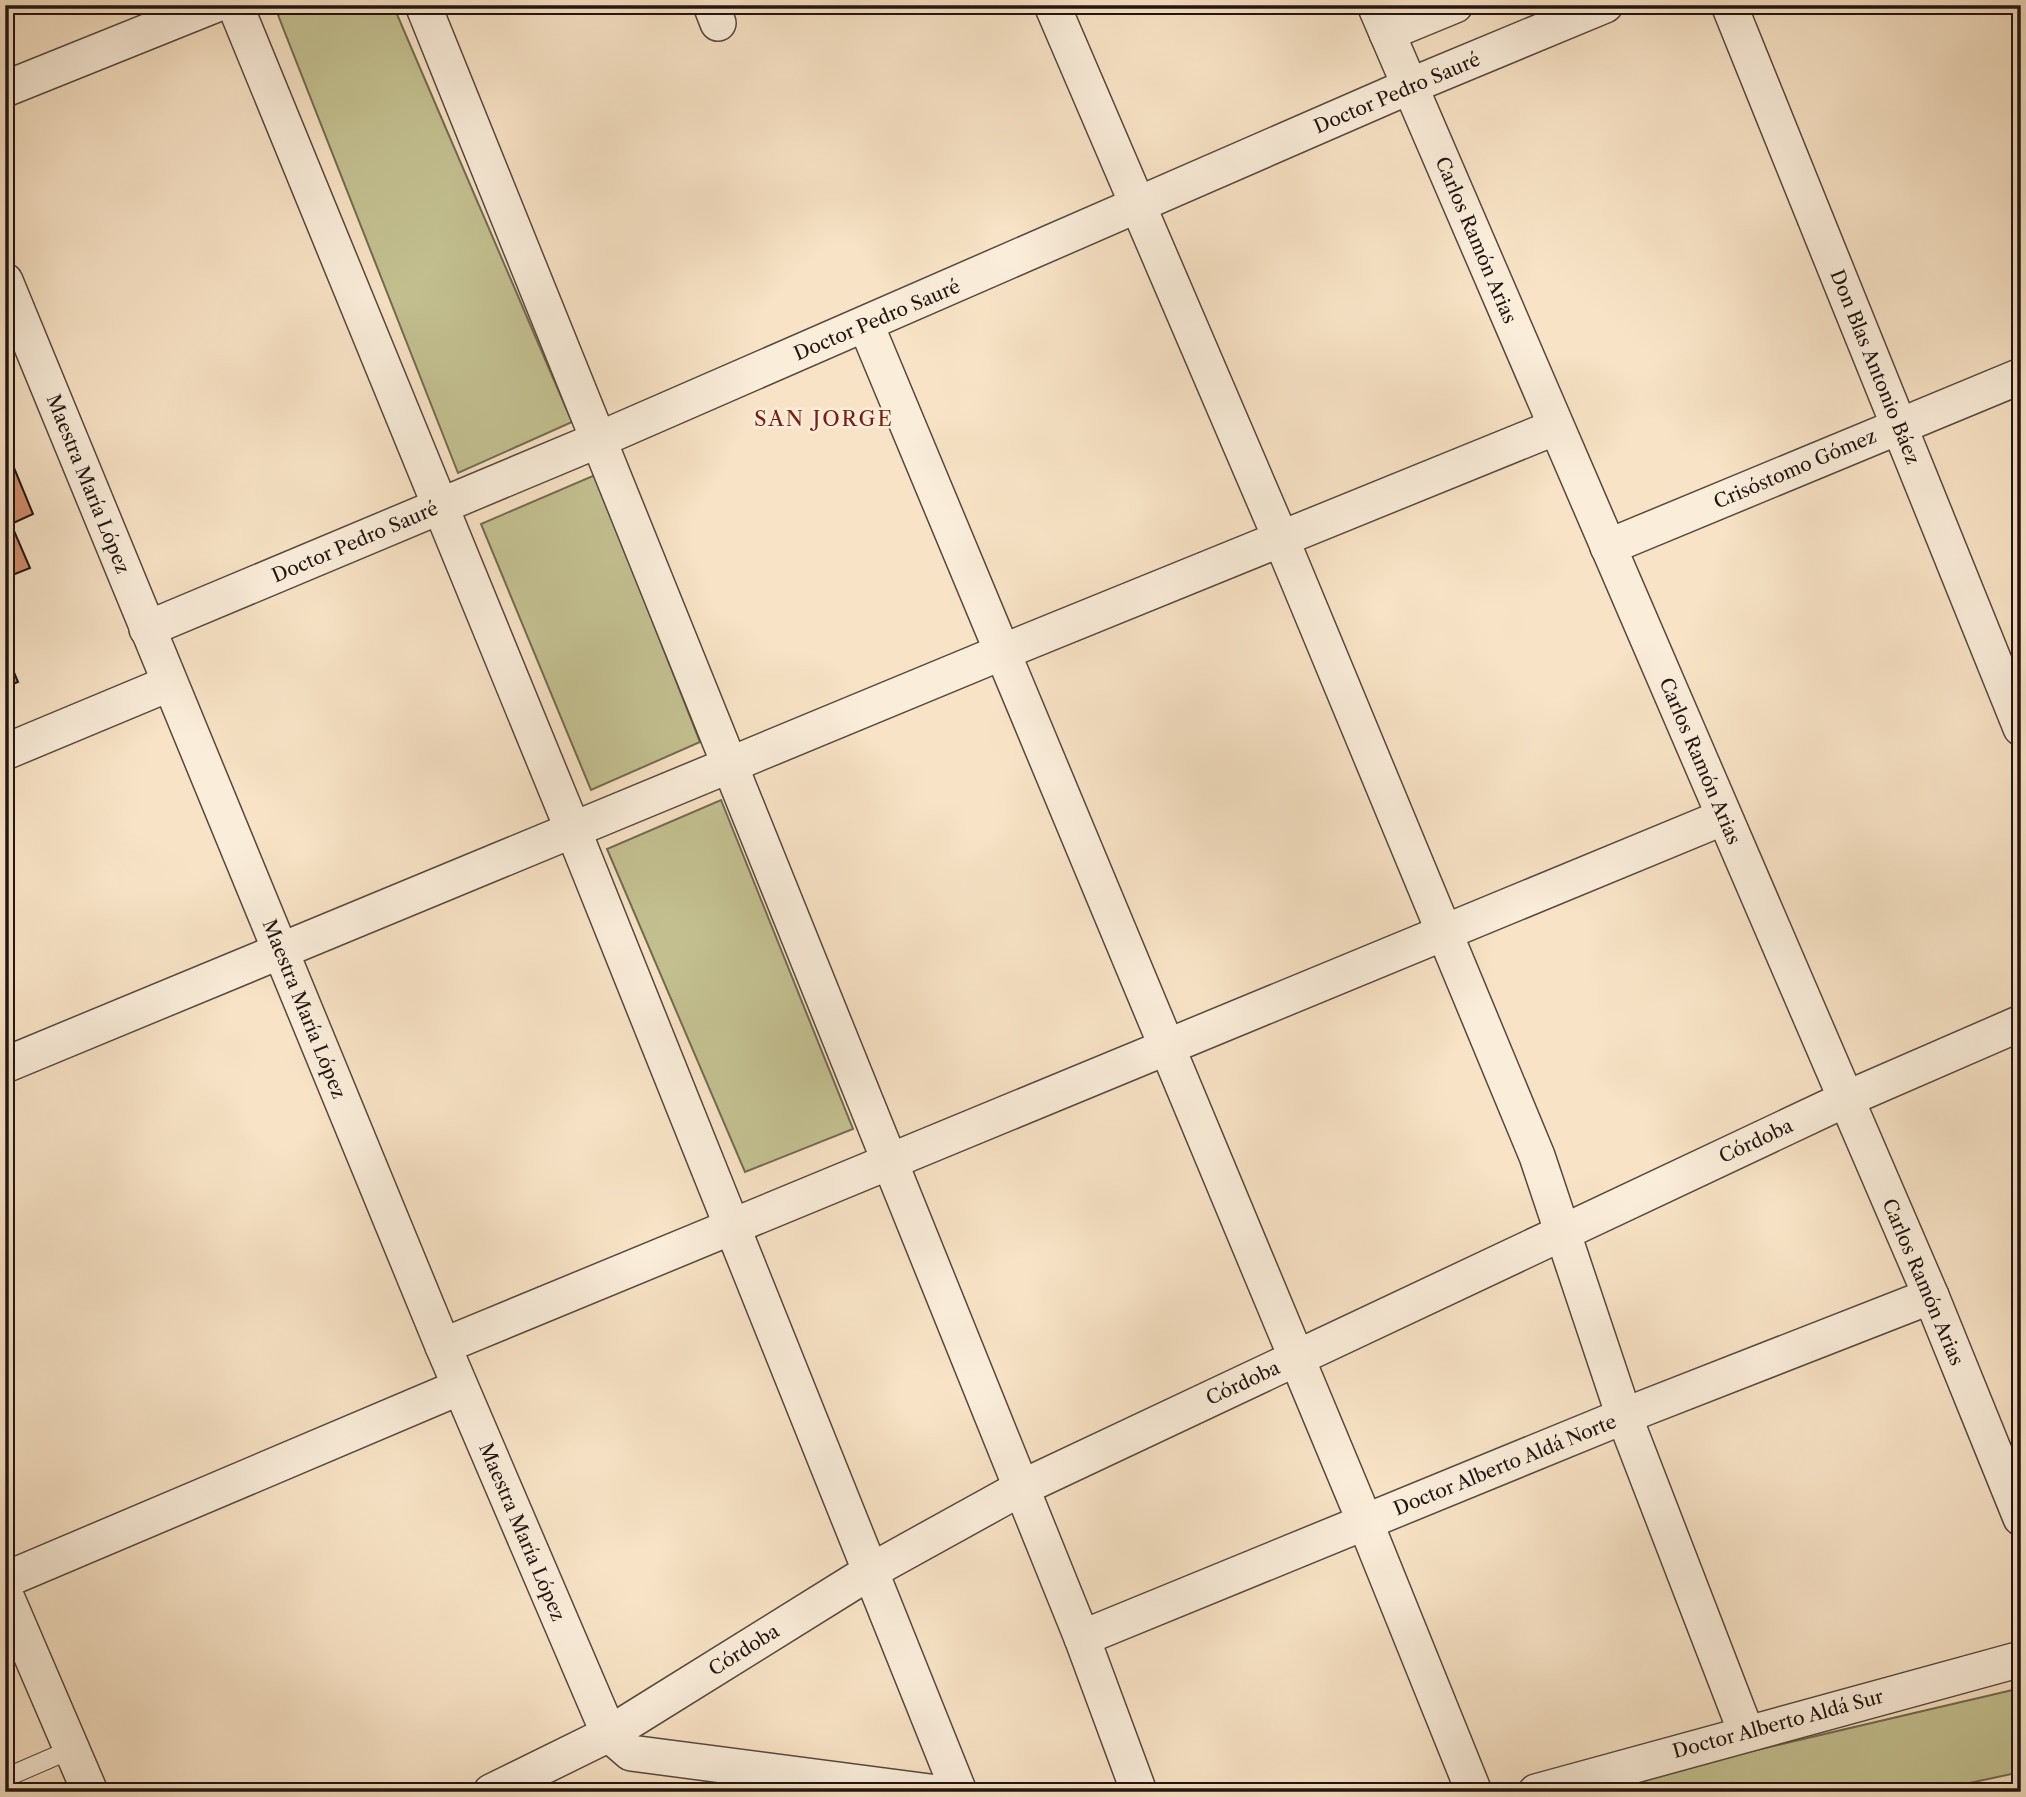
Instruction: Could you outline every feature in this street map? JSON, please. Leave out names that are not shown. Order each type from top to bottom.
[{"type":"street","points":[[5,89],[214,5]]},
{"type":"street","points":[[235,5],[438,508],[573,830],[730,1227],[959,1792]]},
{"type":"street","points":[[422,5],[1082,1638],[1139,1792]]},
{"type":"street","points":[[1052,5],[1281,539],[1537,1156],[1624,1416],[1746,1732]]},
{"type":"street","points":[[1381,19],[1455,5]]},
{"type":"street","name":"Doctor Pedro Sauré","points":[[147,629],[598,440],[1410,86],[1605,5]]},
{"type":"street","name":"Don Blas Antonio Báez","points":[[1729,5],[2021,728]]},
{"type":"street","name":"Carlos Ramón Arias","points":[[1381,19],[1844,1100],[1931,1296],[2021,1518]]},
{"type":"street","name":"Maestra María López","points":[[5,281],[460,1387],[609,1734]]},
{"type":"street","points":[[866,325],[1000,653],[1365,1522],[1474,1792]]},
{"type":"street","name":"Crisóstomo Gómez","points":[[1608,547],[2021,376]]},
{"type":"street","points":[[5,1065],[730,764],[1556,427]]},
{"type":"street","points":[[5,752],[169,684]]},
{"type":"street","points":[[443,1346],[887,1161],[1447,934],[1724,817]]},
{"type":"street","name":"Córdoba","points":[[491,1792],[609,1734],[871,1571],[1021,1488],[1844,1100],[2021,1023]]},
{"type":"street","name":"Doctor Alberto Aldá Norte","points":[[1082,1638],[1624,1416],[1931,1296]]},
{"type":"street","points":[[5,1580],[460,1387]]},
{"type":"street","points":[[5,1594],[90,1792]]},
{"type":"street","name":"Doctor Alberto Aldá Sur","points":[[1536,1792],[1746,1732],[2021,1659]]},
{"type":"street","points":[[609,1734],[631,1753],[930,1792]]},
{"type":"lane","points":[[5,1778],[72,1749]]},
{"type":"shaded area","points":[[301,5],[393,5],[572,422],[458,473],[278,15]]},
{"type":"shaded area","points":[[595,475],[700,742],[591,790],[481,524]]},
{"type":"shaded area","points":[[721,800],[853,1129],[745,1172],[607,849]]},
{"type":"shaded area","points":[[2021,1688],[2021,1772],[1927,1792],[1603,1792],[1692,1765]]},
{"type":"building","points":[[5,446],[33,514],[11,524],[30,568],[5,578]]},
{"type":"building","points":[[5,651],[18,682],[5,687]]},
{"type":"district","name":"SAN JORGE","points":[[824,418]]}]
